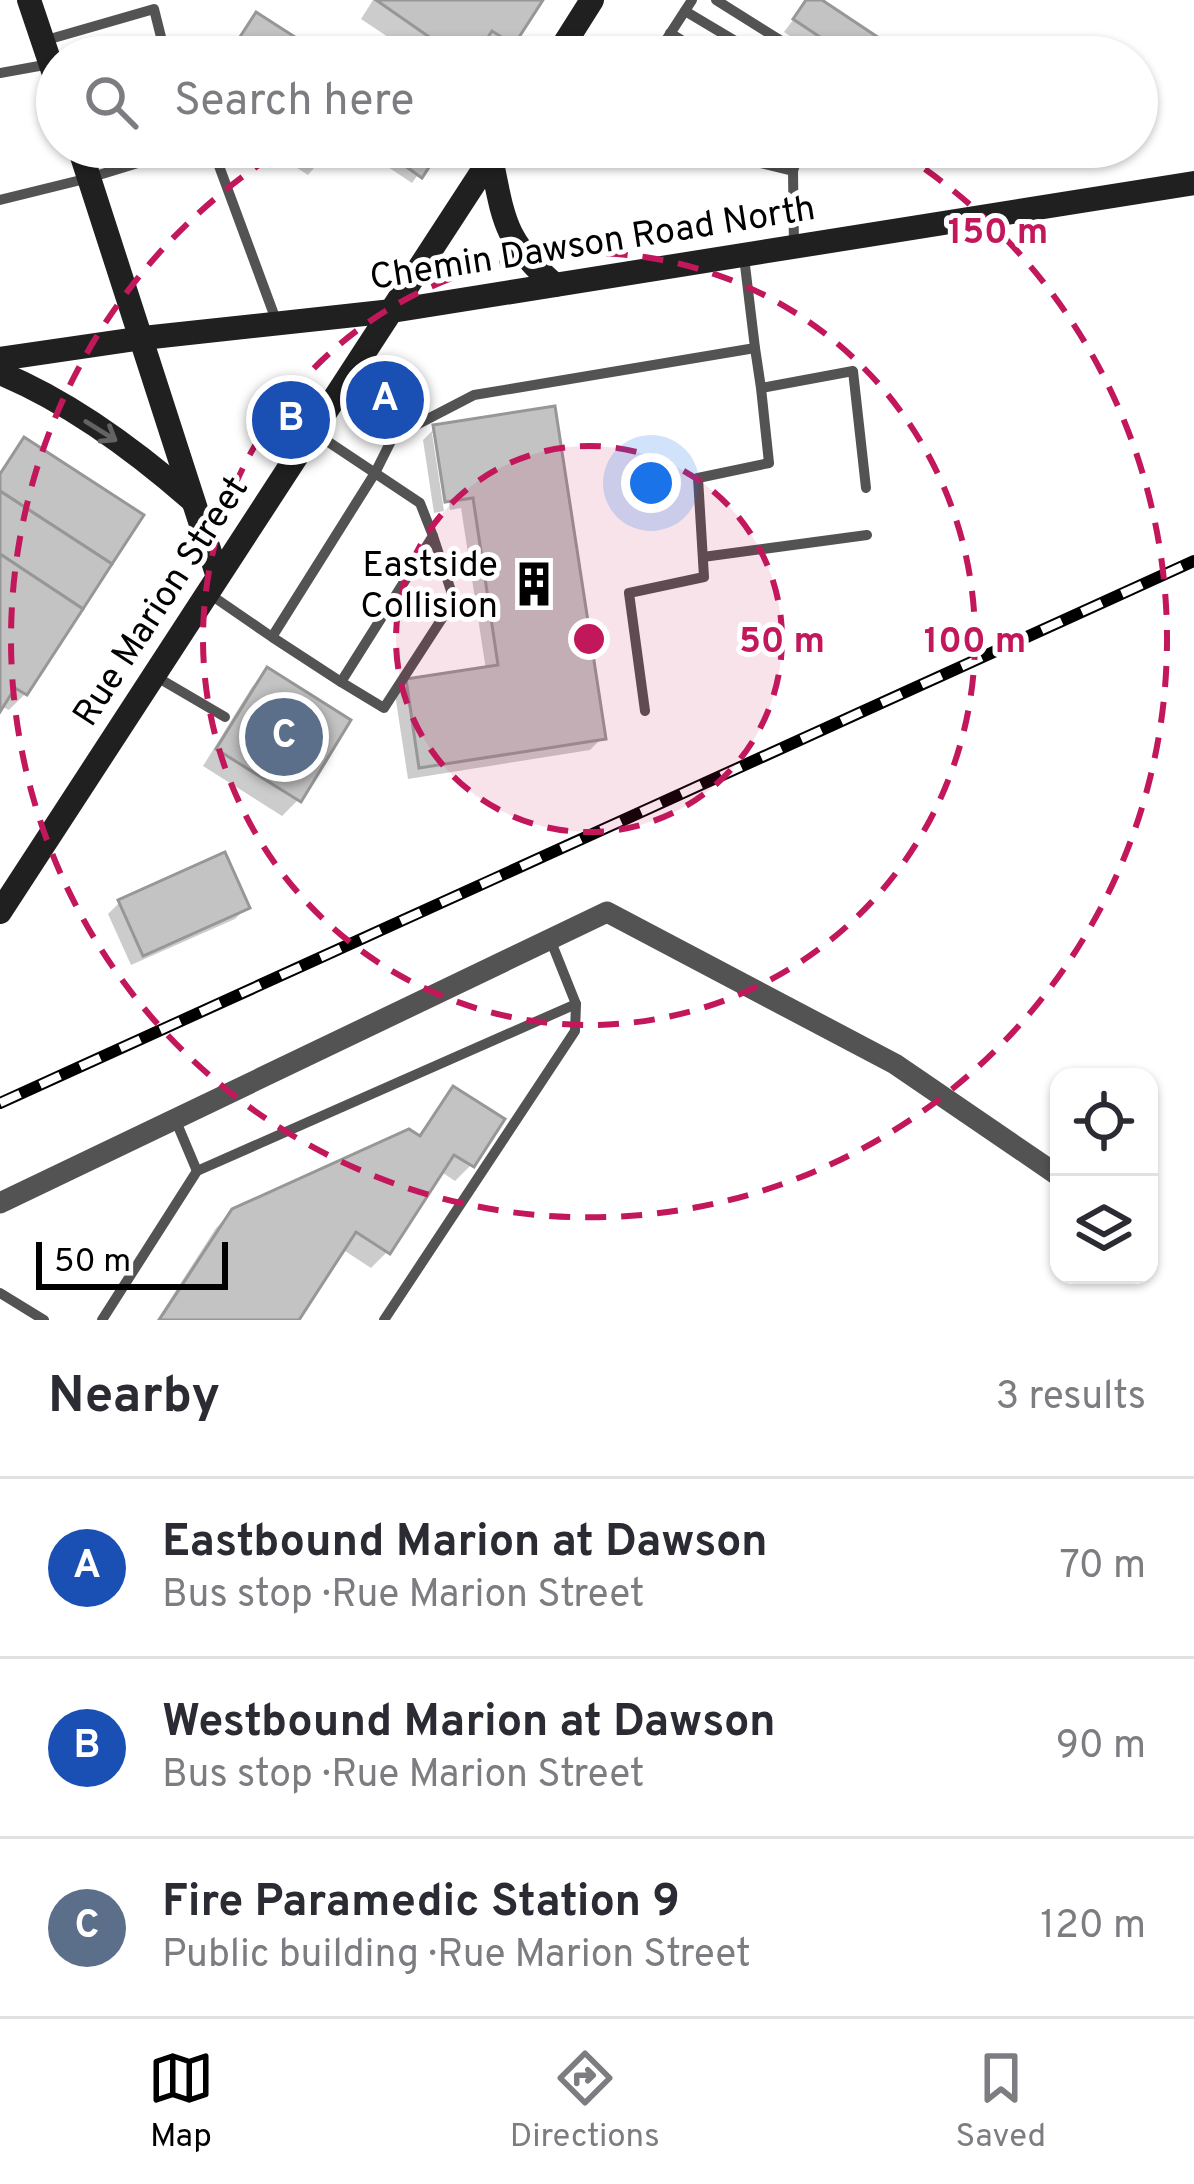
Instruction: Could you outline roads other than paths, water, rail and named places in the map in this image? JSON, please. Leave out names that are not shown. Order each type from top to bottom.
[{"type":"street","points":[[29,0],[41,36]]},
{"type":"street","points":[[569,36],[592,0]]},
{"type":"street","points":[[86,168],[194,502],[211,583]]},
{"type":"street","name":"Rue Marion Street","points":[[0,912],[484,168]]},
{"type":"street","points":[[497,168],[509,236],[524,258],[555,285]]},
{"type":"street","name":"Chemin Dawson Road North","points":[[0,359],[392,310],[1194,183]]},
{"type":"street","points":[[0,373],[26,384],[148,461],[194,502]]},
{"type":"street","points":[[0,1203],[607,912],[896,1064],[1050,1170]]},
{"type":"lane","points":[[716,0],[773,36]]},
{"type":"lane","points":[[668,36],[688,5],[732,36]]},
{"type":"lane","points":[[102,36],[154,9],[161,36]]},
{"type":"lane","points":[[670,33],[675,36]]},
{"type":"lane","points":[[0,73],[36,66]]},
{"type":"lane","points":[[0,200],[122,168]]},
{"type":"lane","points":[[220,168],[277,323]]},
{"type":"lane","points":[[781,168],[793,171]]},
{"type":"lane","points":[[793,168],[794,247]]},
{"type":"lane","points":[[645,711],[629,593],[704,578],[698,478],[769,463],[743,255]]},
{"type":"lane","points":[[272,637],[393,437],[474,395],[755,348]]},
{"type":"lane","points":[[761,388],[853,371],[866,488]]},
{"type":"lane","points":[[211,583],[272,637],[384,708],[454,600],[420,503],[312,431]]},
{"type":"lane","points":[[704,557],[867,535]]},
{"type":"lane","points":[[341,682],[434,536]]},
{"type":"lane","points":[[152,675],[225,717]]},
{"type":"lane","points":[[384,1320],[575,1031],[576,1004],[550,939]]},
{"type":"lane","points":[[102,1320],[197,1171],[576,1004]]},
{"type":"lane","points":[[175,1119],[197,1171]]},
{"type":"lane","points":[[0,1293],[44,1320]]},
{"type":"railway","points":[[0,1103],[1194,561]]},
{"type":"place","name":"Eastbound Marion at Dawson","points":[[385,400]]},
{"type":"place","name":"Westbound Marion at Dawson","points":[[291,420]]},
{"type":"place","name":"Eastside Collision","points":[[534,584]]},
{"type":"place","name":"Fire Paramedic Station 9","points":[[284,737]]}]
